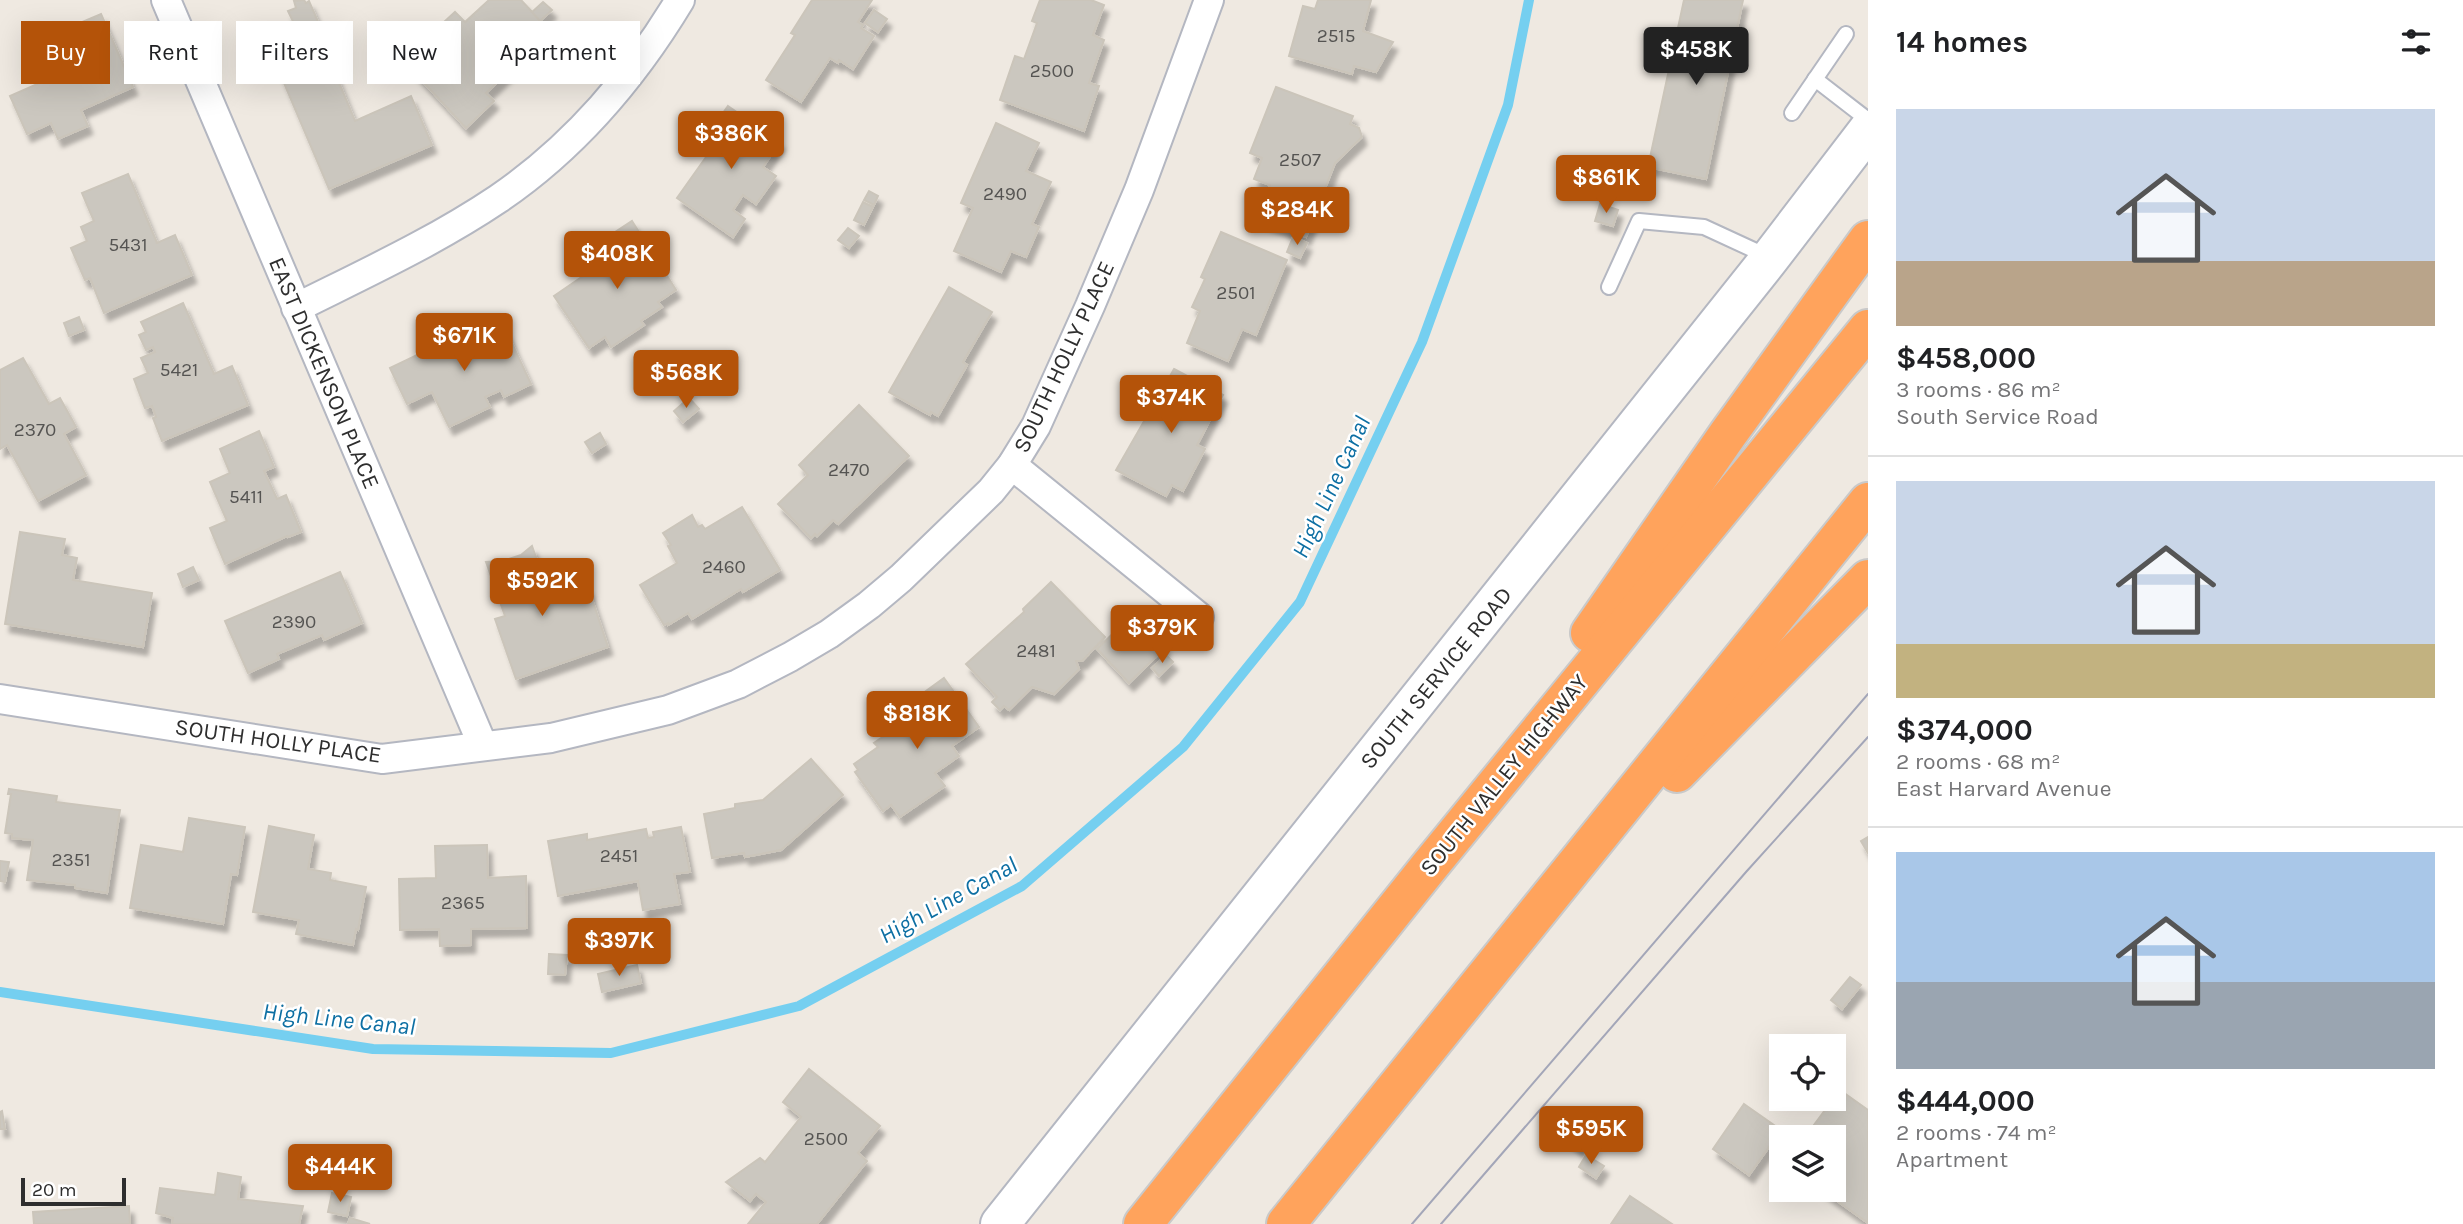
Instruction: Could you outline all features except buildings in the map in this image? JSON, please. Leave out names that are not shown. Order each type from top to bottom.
[{"type":"highway","points":[[1428,868],[1728,434],[1868,240]]},
{"type":"highway","name":"SOUTH VALLEY HIGHWAY","points":[[1143,1224],[1428,868],[1868,330]]},
{"type":"highway","points":[[1286,1224],[1868,502]]},
{"type":"highway","points":[[1515,940],[1868,579]]},
{"type":"street","name":"EAST DICKENSON PLACE","points":[[166,0],[483,746]]},
{"type":"street","points":[[296,308],[407,253],[498,199],[559,151],[620,86],[653,45],[680,0]]},
{"type":"street","name":"SOUTH HOLLY PLACE","points":[[0,699],[382,759],[551,738],[668,710],[738,684],[790,657],[849,620],[901,578],[991,491],[1012,465],[1037,425],[1110,260],[1144,177],[1209,0]]},
{"type":"street","name":"SOUTH SERVICE ROAD","points":[[1000,1224],[1770,258],[1868,130]]},
{"type":"street","points":[[1012,465],[1199,617]]},
{"type":"lane","points":[[1792,113],[1846,34]]},
{"type":"lane","points":[[1815,79],[1868,120]]},
{"type":"lane","points":[[1609,287],[1639,221],[1704,227],[1770,258]]},
{"type":"waterway","name":"High Line Canal","points":[[0,992],[373,1049],[611,1053],[799,1006],[1022,886],[1183,747],[1300,602],[1422,342],[1508,105],[1529,0]]},
{"type":"tram line","points":[[1412,1224],[1868,694]]},
{"type":"tram line","points":[[1441,1224],[1746,872],[1868,737]]}]
